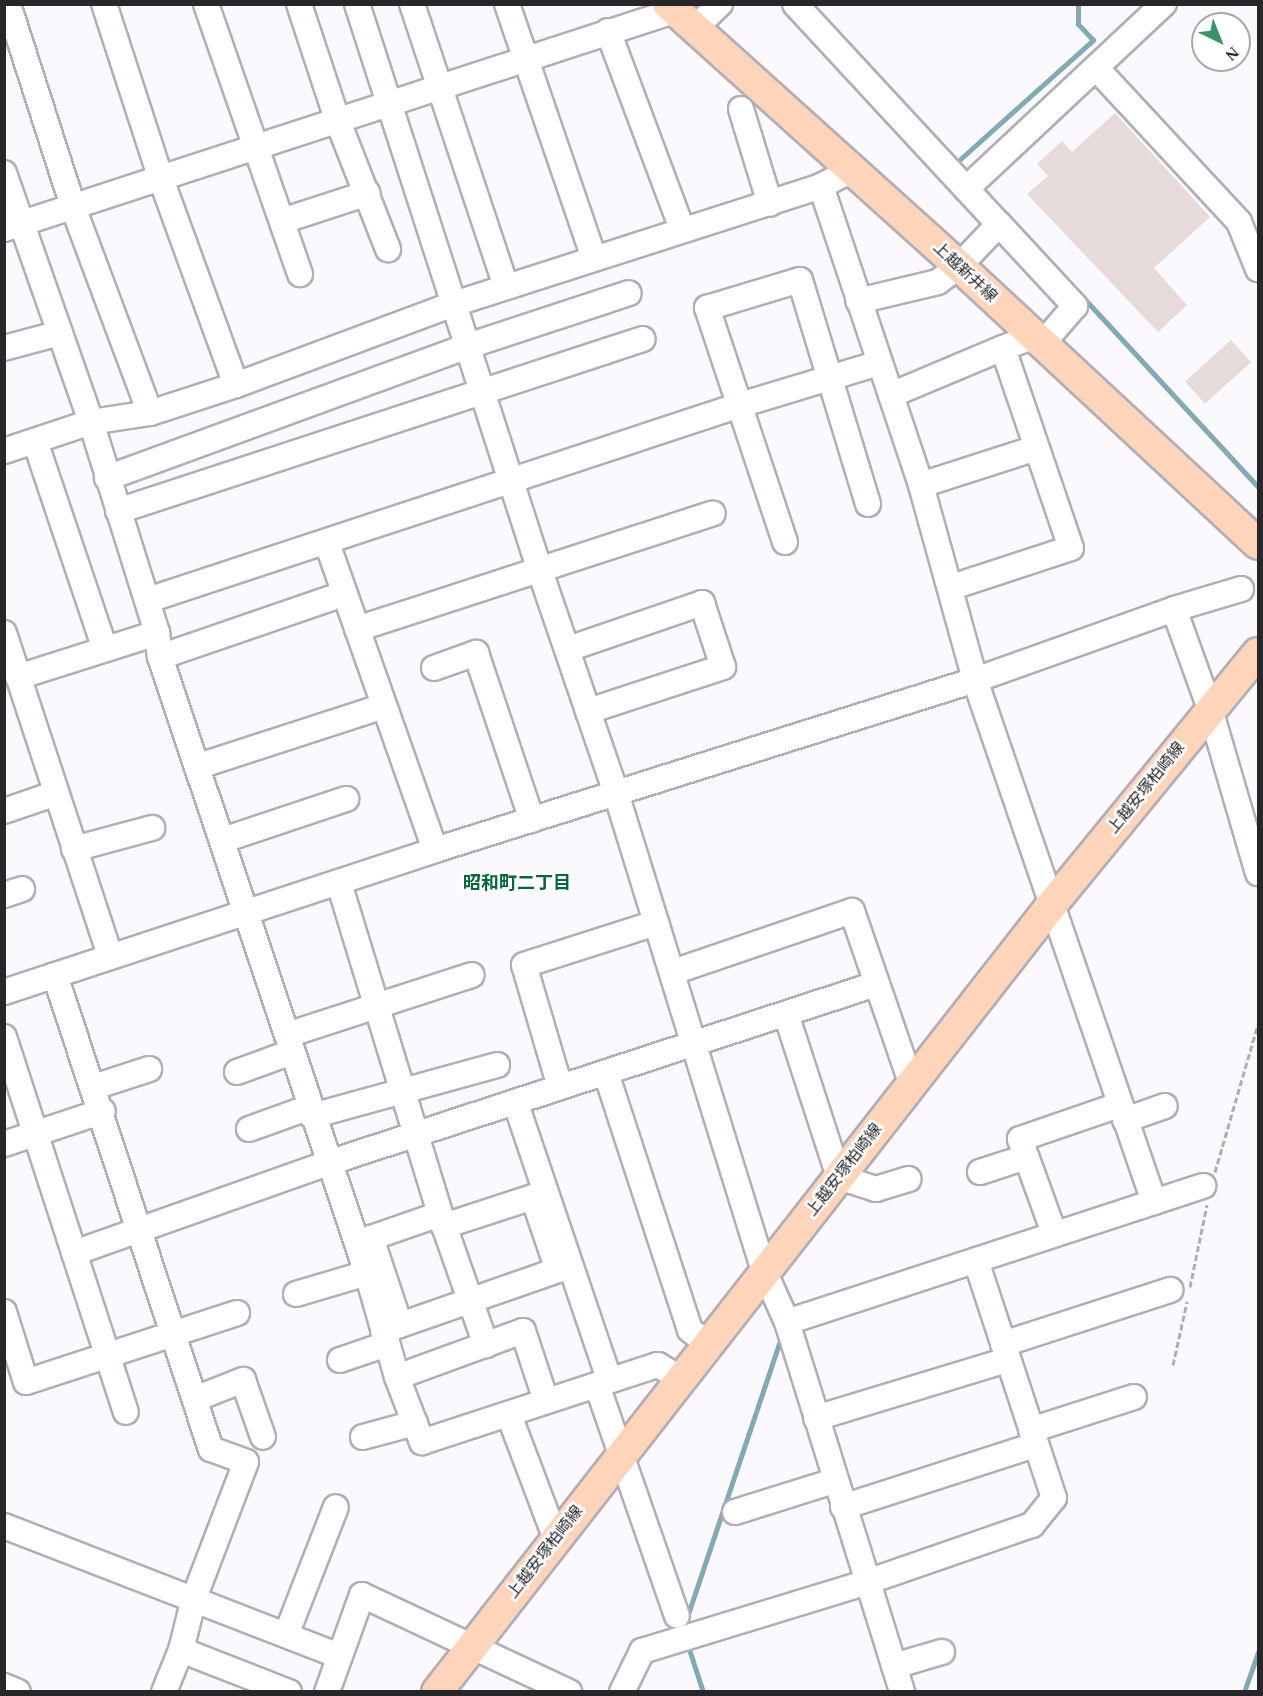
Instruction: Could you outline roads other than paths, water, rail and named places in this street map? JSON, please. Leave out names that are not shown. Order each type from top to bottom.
[{"type":"main road","name":"上越新井線","points":[[679,14],[959,266],[1258,544]]},
{"type":"main road","name":"上越安塚柏崎線","points":[[437,1692],[555,1537],[621,1458],[680,1378],[1050,907],[1210,709],[1258,654]]},
{"type":"street","points":[[8,4],[74,207],[150,413]]},
{"type":"street","points":[[104,4],[160,176],[236,385]]},
{"type":"street","points":[[206,4],[300,274]]},
{"type":"street","points":[[299,4],[336,119],[368,193],[387,249]]},
{"type":"street","points":[[357,4],[540,571],[616,793],[764,1271],[787,1322],[834,1480],[902,1692]]},
{"type":"street","points":[[412,4],[437,88],[506,286]]},
{"type":"street","points":[[507,4],[524,60],[594,258]]},
{"type":"street","points":[[13,226],[608,31],[720,4]]},
{"type":"street","points":[[795,4],[1075,306],[1038,340],[1003,348],[891,395]]},
{"type":"street","points":[[966,189],[1164,4]]},
{"type":"street","points":[[608,31],[682,229]]},
{"type":"street","points":[[1097,69],[1239,222],[1258,269]]},
{"type":"street","points":[[741,109],[770,204]]},
{"type":"street","points":[[4,451],[91,422],[150,413],[236,385],[506,286],[682,229],[770,204],[821,186],[852,170]]},
{"type":"street","points":[[4,173],[13,226],[60,333],[91,422],[158,633],[160,657],[224,840],[328,1163],[366,1273],[390,1333]]},
{"type":"street","points":[[821,186],[921,485],[952,587],[975,680],[1050,907],[1154,1202]]},
{"type":"street","points":[[282,221],[368,193]]},
{"type":"street","points":[[858,302],[938,282],[959,266],[999,224]]},
{"type":"street","points":[[785,542],[707,308],[800,280],[868,504]]},
{"type":"street","points":[[107,478],[468,346],[629,293]]},
{"type":"street","points":[[4,348],[60,333]]},
{"type":"street","points":[[118,512],[482,390],[643,339]]},
{"type":"street","points":[[952,587],[1071,548],[1003,348]]},
{"type":"street","points":[[148,600],[327,543],[512,479],[740,405],[879,363]]},
{"type":"street","points":[[35,441],[105,649]]},
{"type":"street","points":[[921,485],[1036,448]]},
{"type":"street","points":[[357,629],[713,513]]},
{"type":"street","points":[[327,543],[435,850]]},
{"type":"street","points":[[4,992],[246,912],[339,884],[435,850],[975,680],[1174,609],[1241,589]]},
{"type":"street","points":[[160,657],[331,598]]},
{"type":"street","points":[[568,649],[702,603],[723,667],[588,711]]},
{"type":"street","points":[[1174,609],[1210,709],[1258,873]]},
{"type":"street","points":[[4,633],[54,794],[110,956]]},
{"type":"street","points":[[18,677],[158,633]]},
{"type":"street","points":[[434,668],[476,653],[532,820]]},
{"type":"street","points":[[199,766],[384,706]]},
{"type":"street","points":[[4,811],[54,794]]},
{"type":"street","points":[[224,840],[346,799]]},
{"type":"street","points":[[74,849],[152,828]]},
{"type":"street","points":[[339,884],[442,1220],[486,1345]]},
{"type":"street","points":[[673,972],[852,911],[912,1085]]},
{"type":"street","points":[[560,1087],[516,968],[656,923]]},
{"type":"street","points":[[55,975],[103,1111],[211,1449],[246,1462],[194,1598],[181,1650],[164,1692]]},
{"type":"street","points":[[237,1072],[289,1044],[375,1007],[472,975]]},
{"type":"street","points":[[74,1253],[140,1227],[328,1163],[516,1104],[560,1087],[876,984]]},
{"type":"street","points":[[786,1014],[839,1177],[876,1189],[908,1179]]},
{"type":"street","points":[[4,1037],[38,1134],[126,1412]]},
{"type":"street","points":[[249,1129],[401,1091],[414,1091],[497,1065]]},
{"type":"street","points":[[94,1087],[148,1069]]},
{"type":"street","points":[[606,1073],[690,1330],[708,1344]]},
{"type":"street","points":[[516,1104],[603,1382],[621,1458],[677,1616]]},
{"type":"street","points":[[1054,1233],[1020,1139],[1122,1113],[1165,1106]]},
{"type":"street","points":[[4,1144],[103,1111]]},
{"type":"street","points":[[980,1172],[1026,1157]]},
{"type":"street","points":[[787,1322],[976,1261],[1054,1233],[1208,1187]]},
{"type":"street","points":[[340,1360],[390,1333],[471,1299],[558,1270],[533,1197],[371,1238],[390,1333],[397,1377],[422,1442],[658,1365],[680,1378]]},
{"type":"street","points":[[622,1692],[642,1652],[867,1582],[1032,1525],[1054,1497],[976,1261]]},
{"type":"street","points":[[296,1294],[366,1273]]},
{"type":"street","points":[[816,1418],[1005,1352],[1170,1290]]},
{"type":"street","points":[[4,1312],[26,1382],[108,1353],[237,1313]]},
{"type":"street","points":[[397,1377],[523,1331],[546,1401]]},
{"type":"street","points":[[195,1399],[243,1380],[263,1437]]},
{"type":"street","points":[[843,1507],[1033,1438],[1134,1397]]},
{"type":"street","points":[[509,1415],[555,1537]]},
{"type":"street","points":[[363,1437],[415,1423]]},
{"type":"street","points":[[735,1512],[834,1480]]},
{"type":"street","points":[[286,1635],[336,1508]]},
{"type":"street","points":[[4,1526],[340,1656]]},
{"type":"street","points":[[327,1692],[362,1594],[569,1692]]},
{"type":"street","points":[[181,1650],[289,1692]]},
{"type":"street","points":[[894,1666],[942,1652]]},
{"type":"street","points":[[4,1686],[18,1692]]},
{"type":"waterway","points":[[961,166],[957,162],[1093,40],[1078,24],[1078,4]]},
{"type":"waterway","points":[[1080,294],[1258,487]]},
{"type":"waterway","points":[[687,1617],[781,1337]]},
{"type":"waterway","points":[[687,1643],[703,1692]]},
{"type":"waterway","points":[[1244,1692],[1258,1652]]},
{"type":"district","name":"昭和町二丁目","points":[[517,883]]}]
